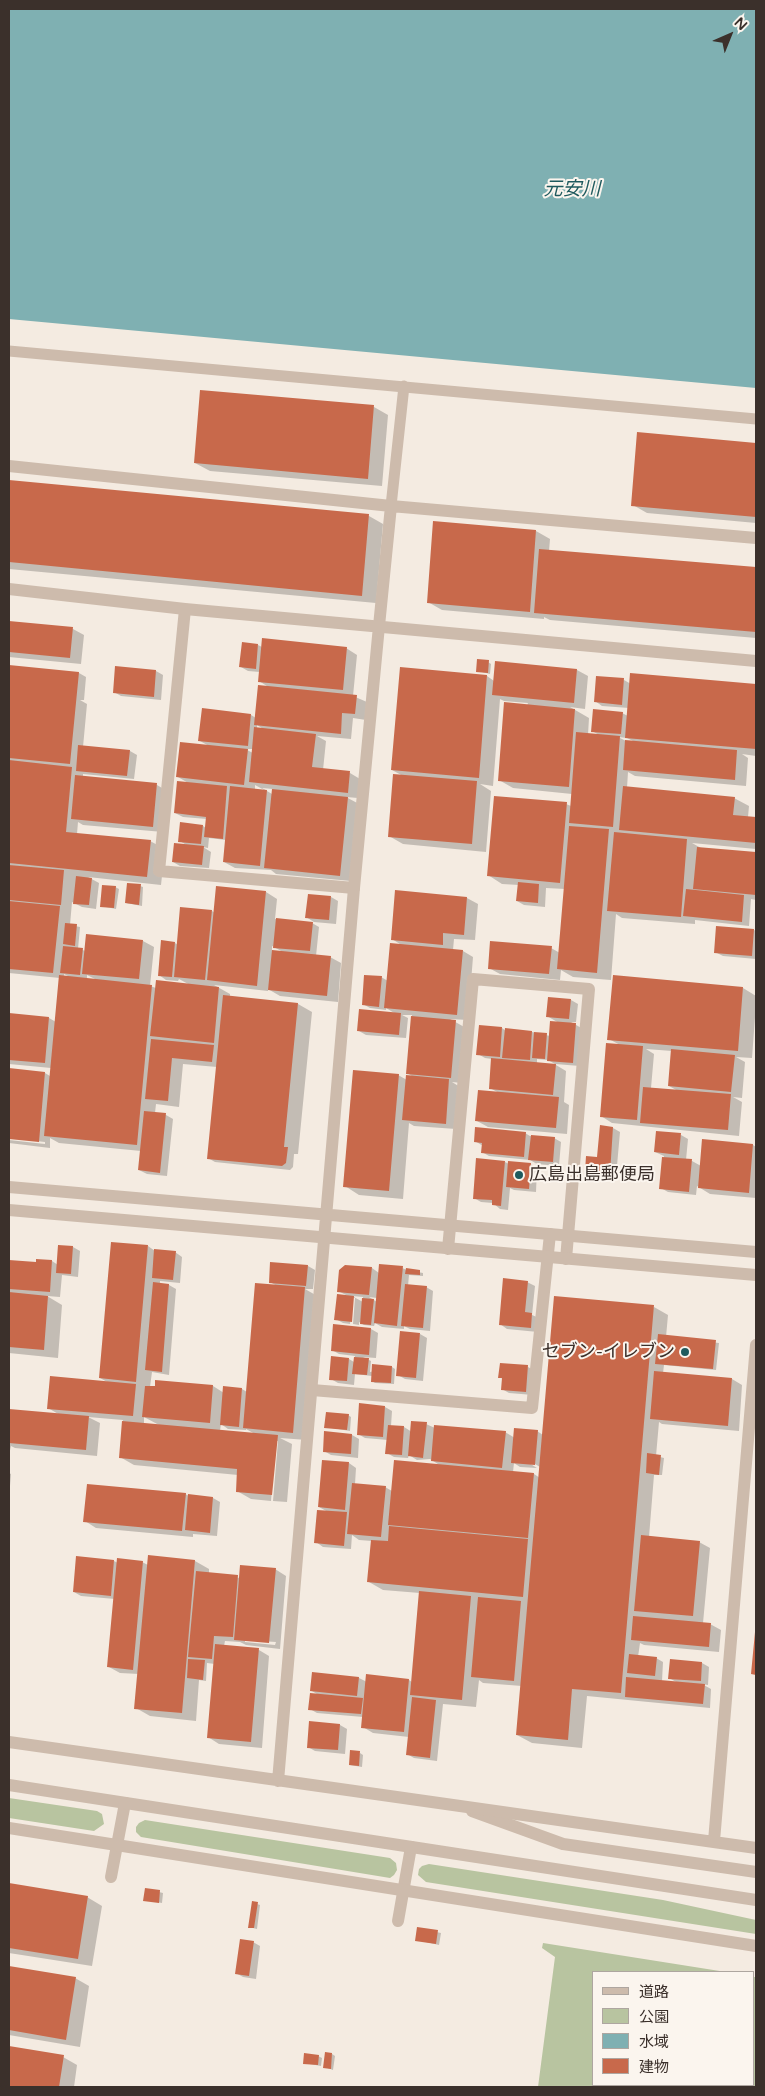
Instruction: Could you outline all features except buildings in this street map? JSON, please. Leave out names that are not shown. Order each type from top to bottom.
[{"type":"street","points":[[9,466],[391,506],[756,538]]},
{"type":"street","points":[[278,1781],[354,888],[391,506]]},
{"type":"street","points":[[9,589],[185,609],[756,661]]},
{"type":"street","points":[[185,609],[159,871],[354,888]]},
{"type":"street","points":[[448,1249],[473,979],[589,989],[566,1259]]},
{"type":"street","points":[[9,1187],[756,1252]]},
{"type":"street","points":[[9,1210],[756,1275]]},
{"type":"street","points":[[312,1390],[532,1408],[550,1234]]},
{"type":"street","points":[[714,1841],[756,1345]]},
{"type":"street","points":[[9,1742],[756,1848]]},
{"type":"street","points":[[9,1785],[756,1900]]},
{"type":"street","points":[[111,1877],[125,1803]]},
{"type":"street","points":[[459,1806],[563,1844],[756,1872]]},
{"type":"street","points":[[9,1828],[756,1946]]},
{"type":"street","points":[[398,1920],[411,1847]]},
{"type":"lane","points":[[9,351],[756,419]]},
{"type":"lane","points":[[391,506],[404,386]]},
{"type":"green space","points":[[9,1798],[97,1811],[102,1814],[104,1824],[94,1831],[9,1818]]},
{"type":"green space","points":[[145,1820],[390,1858],[396,1863],[397,1870],[390,1878],[141,1837],[136,1832],[136,1827]]},
{"type":"green space","points":[[429,1864],[663,1900],[756,1920],[756,1934],[426,1882],[418,1875],[419,1869]]},
{"type":"green space","points":[[543,1943],[720,1971],[592,1971],[592,2086],[755,2086],[756,1977],[756,2087],[538,2087],[555,1957],[542,1948]]},
{"type":"water","name":"元安川","points":[[9,9],[756,9],[756,388],[9,319]]},
{"type":"place","name":"広島出島郵便局","points":[[519,1175]]},
{"type":"place","name":"セブン-イレブン","points":[[685,1352]]}]
